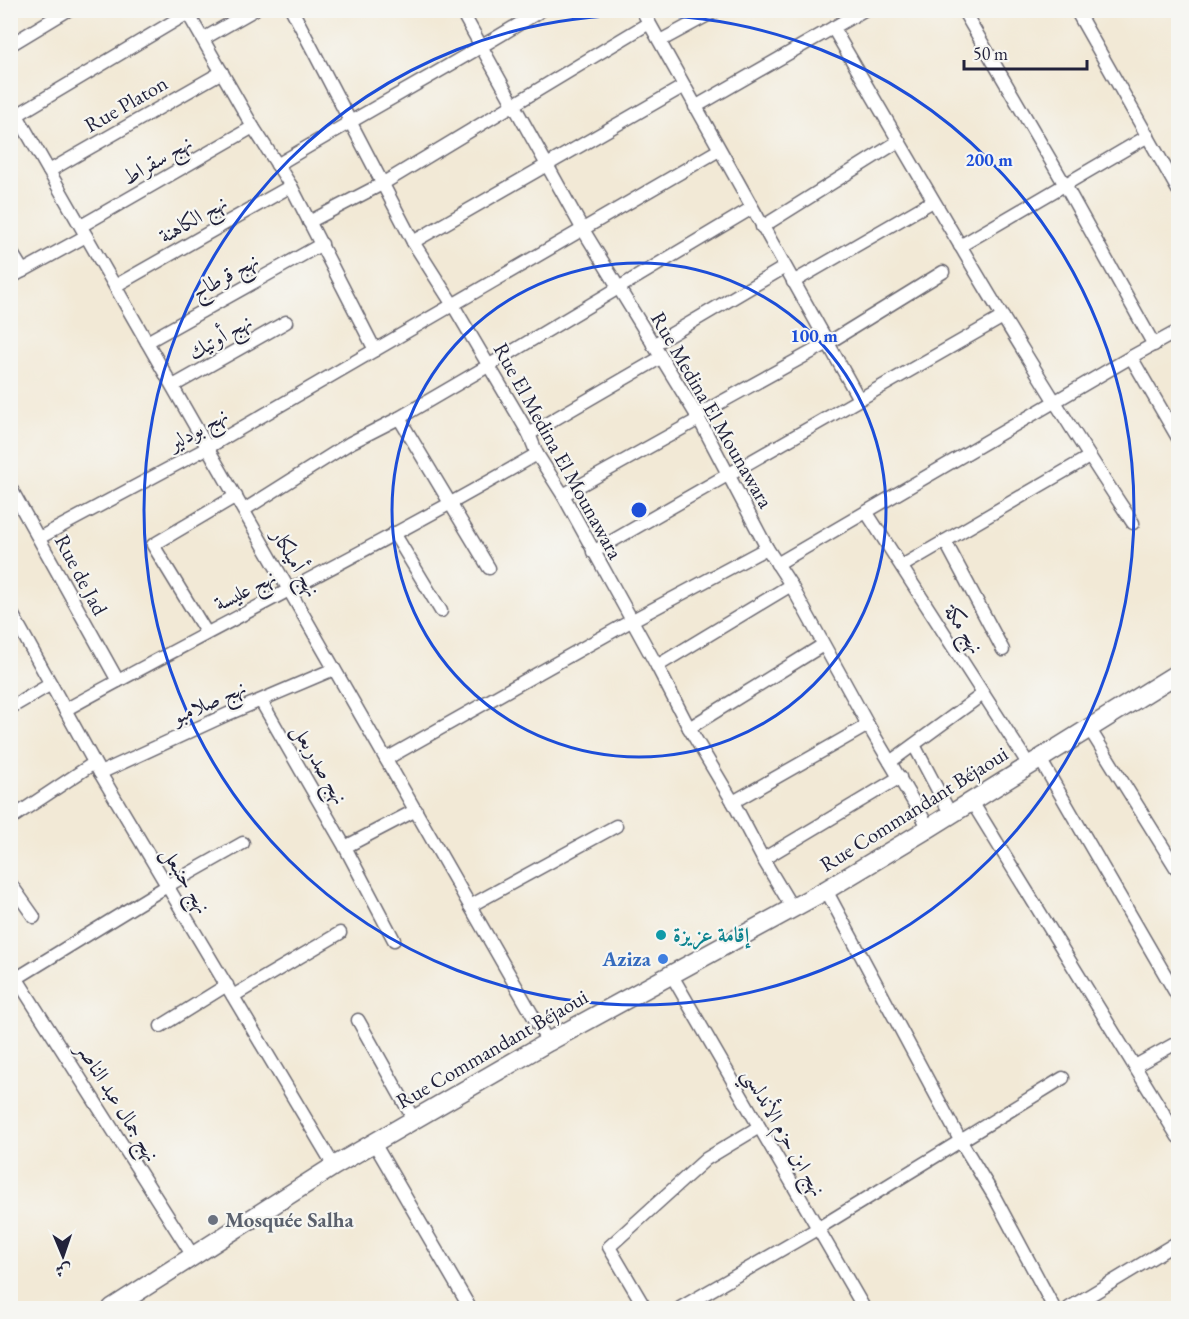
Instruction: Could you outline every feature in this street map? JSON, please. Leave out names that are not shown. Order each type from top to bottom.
[{"type":"street","points":[[10,45],[68,10]]},
{"type":"street","points":[[203,39],[254,10]]},
{"type":"street","name":"Rue El Medina El Mounawara","points":[[292,10],[413,242],[529,434],[537,454],[563,495],[689,728],[793,909]]},
{"type":"street","name":"Rue Medina El Mounawara","points":[[461,10],[582,228],[697,418],[767,548],[791,585],[823,645],[929,828]]},
{"type":"street","points":[[277,165],[542,10]]},
{"type":"street","points":[[642,10],[859,399]]},
{"type":"street","points":[[660,41],[717,10]]},
{"type":"street","points":[[963,10],[1065,185],[1154,345]]},
{"type":"street","points":[[1076,10],[1179,190]]},
{"type":"street","points":[[695,107],[861,11]]},
{"type":"street","points":[[17,115],[187,12],[253,126],[291,186],[375,350]]},
{"type":"street","points":[[309,222],[382,184],[649,22]]},
{"type":"street","points":[[833,28],[933,201],[1054,402],[1133,523]]},
{"type":"street","name":"Rue Platon","points":[[49,171],[222,72]]},
{"type":"street","points":[[413,242],[684,86]]},
{"type":"street","name":"نهج أميلكار","points":[[10,104],[548,1042]]},
{"type":"street","name":"نهج سقراط","points":[[10,278],[253,126]]},
{"type":"street","points":[[960,246],[1148,136]]},
{"type":"street","points":[[762,227],[899,141]]},
{"type":"street","name":"نهج بودلير","points":[[39,538],[207,448],[719,150]]},
{"type":"street","name":"نهج الكاهنة","points":[[115,286],[291,186]]},
{"type":"street","points":[[793,282],[933,201]]},
{"type":"street","points":[[244,510],[340,449],[399,418],[488,366],[752,208]]},
{"type":"street","name":"نهج قرطاج","points":[[147,342],[322,244]]},
{"type":"street","points":[[10,250],[23,271]]},
{"type":"street","points":[[653,345],[785,267]]},
{"type":"street","points":[[563,495],[828,343],[943,272]]},
{"type":"street","points":[[593,552],[1003,317]]},
{"type":"street","name":"نهج أوتيك","points":[[173,386],[286,322]]},
{"type":"street","points":[[777,564],[1179,331]]},
{"type":"street","points":[[1131,357],[1179,438]]},
{"type":"street","points":[[529,434],[660,358]]},
{"type":"street","points":[[399,418],[489,568]]},
{"type":"street","name":"نهج عليسة","points":[[65,710],[206,632],[452,504],[537,454]]},
{"type":"street","points":[[902,566],[1089,457]]},
{"type":"street","name":"Rue de Jad","points":[[10,487],[118,681]]},
{"type":"street","points":[[206,632],[153,544],[236,496]]},
{"type":"street","name":"نهج مكة","points":[[867,513],[983,694],[1035,762],[1179,997]]},
{"type":"street","points":[[394,533],[441,611]]},
{"type":"street","points":[[945,541],[1003,650]]},
{"type":"street","points":[[386,759],[631,621],[767,548]]},
{"type":"street","points":[[657,666],[791,585]]},
{"type":"street","name":"نهج حنبعل","points":[[10,610],[97,768],[334,1166]]},
{"type":"street","points":[[689,728],[823,645]]},
{"type":"street","name":"نهج صلامبو","points":[[10,819],[97,768],[334,669]]},
{"type":"street","name":"Rue Commandant Béjaoui","points":[[112,1308],[334,1166],[548,1042],[826,890],[1089,728],[1177,678]]},
{"type":"street","points":[[10,708],[51,684]]},
{"type":"street","points":[[890,762],[983,694]]},
{"type":"street","name":"نهج صدربعل","points":[[261,701],[345,847],[394,940]]},
{"type":"street","points":[[733,802],[868,724]]},
{"type":"street","points":[[1089,728],[1179,871]]},
{"type":"street","points":[[914,745],[951,815]]},
{"type":"street","points":[[763,859],[900,777]]},
{"type":"street","points":[[972,802],[1179,1137]]},
{"type":"street","points":[[345,847],[416,810]]},
{"type":"street","points":[[470,906],[616,826]]},
{"type":"street","points":[[14,973],[243,843]]},
{"type":"street","points":[[10,883],[34,917]]},
{"type":"street","points":[[826,890],[960,1140],[1054,1308]]},
{"type":"street","points":[[160,1026],[340,933]]},
{"type":"street","name":"نهج جمال عبد الناصر","points":[[14,973],[193,1256]]},
{"type":"street","name":"نهج ابن حزم الأندلسي","points":[[672,974],[864,1308]]},
{"type":"street","points":[[358,1020],[414,1119]]},
{"type":"street","points":[[1135,1066],[1179,1042]]},
{"type":"street","points":[[680,1308],[817,1229],[1063,1078]]},
{"type":"street","points":[[645,1308],[609,1247],[706,1159],[759,1127]]},
{"type":"street","points":[[374,1143],[470,1308]]},
{"type":"street","points":[[1069,1308],[1179,1242]]},
{"type":"place","name":"إقامة عزيزة","points":[[661,935]]},
{"type":"place","name":"Aziza","points":[[663,959]]},
{"type":"place","name":"Mosquée Salha","points":[[213,1220]]}]
